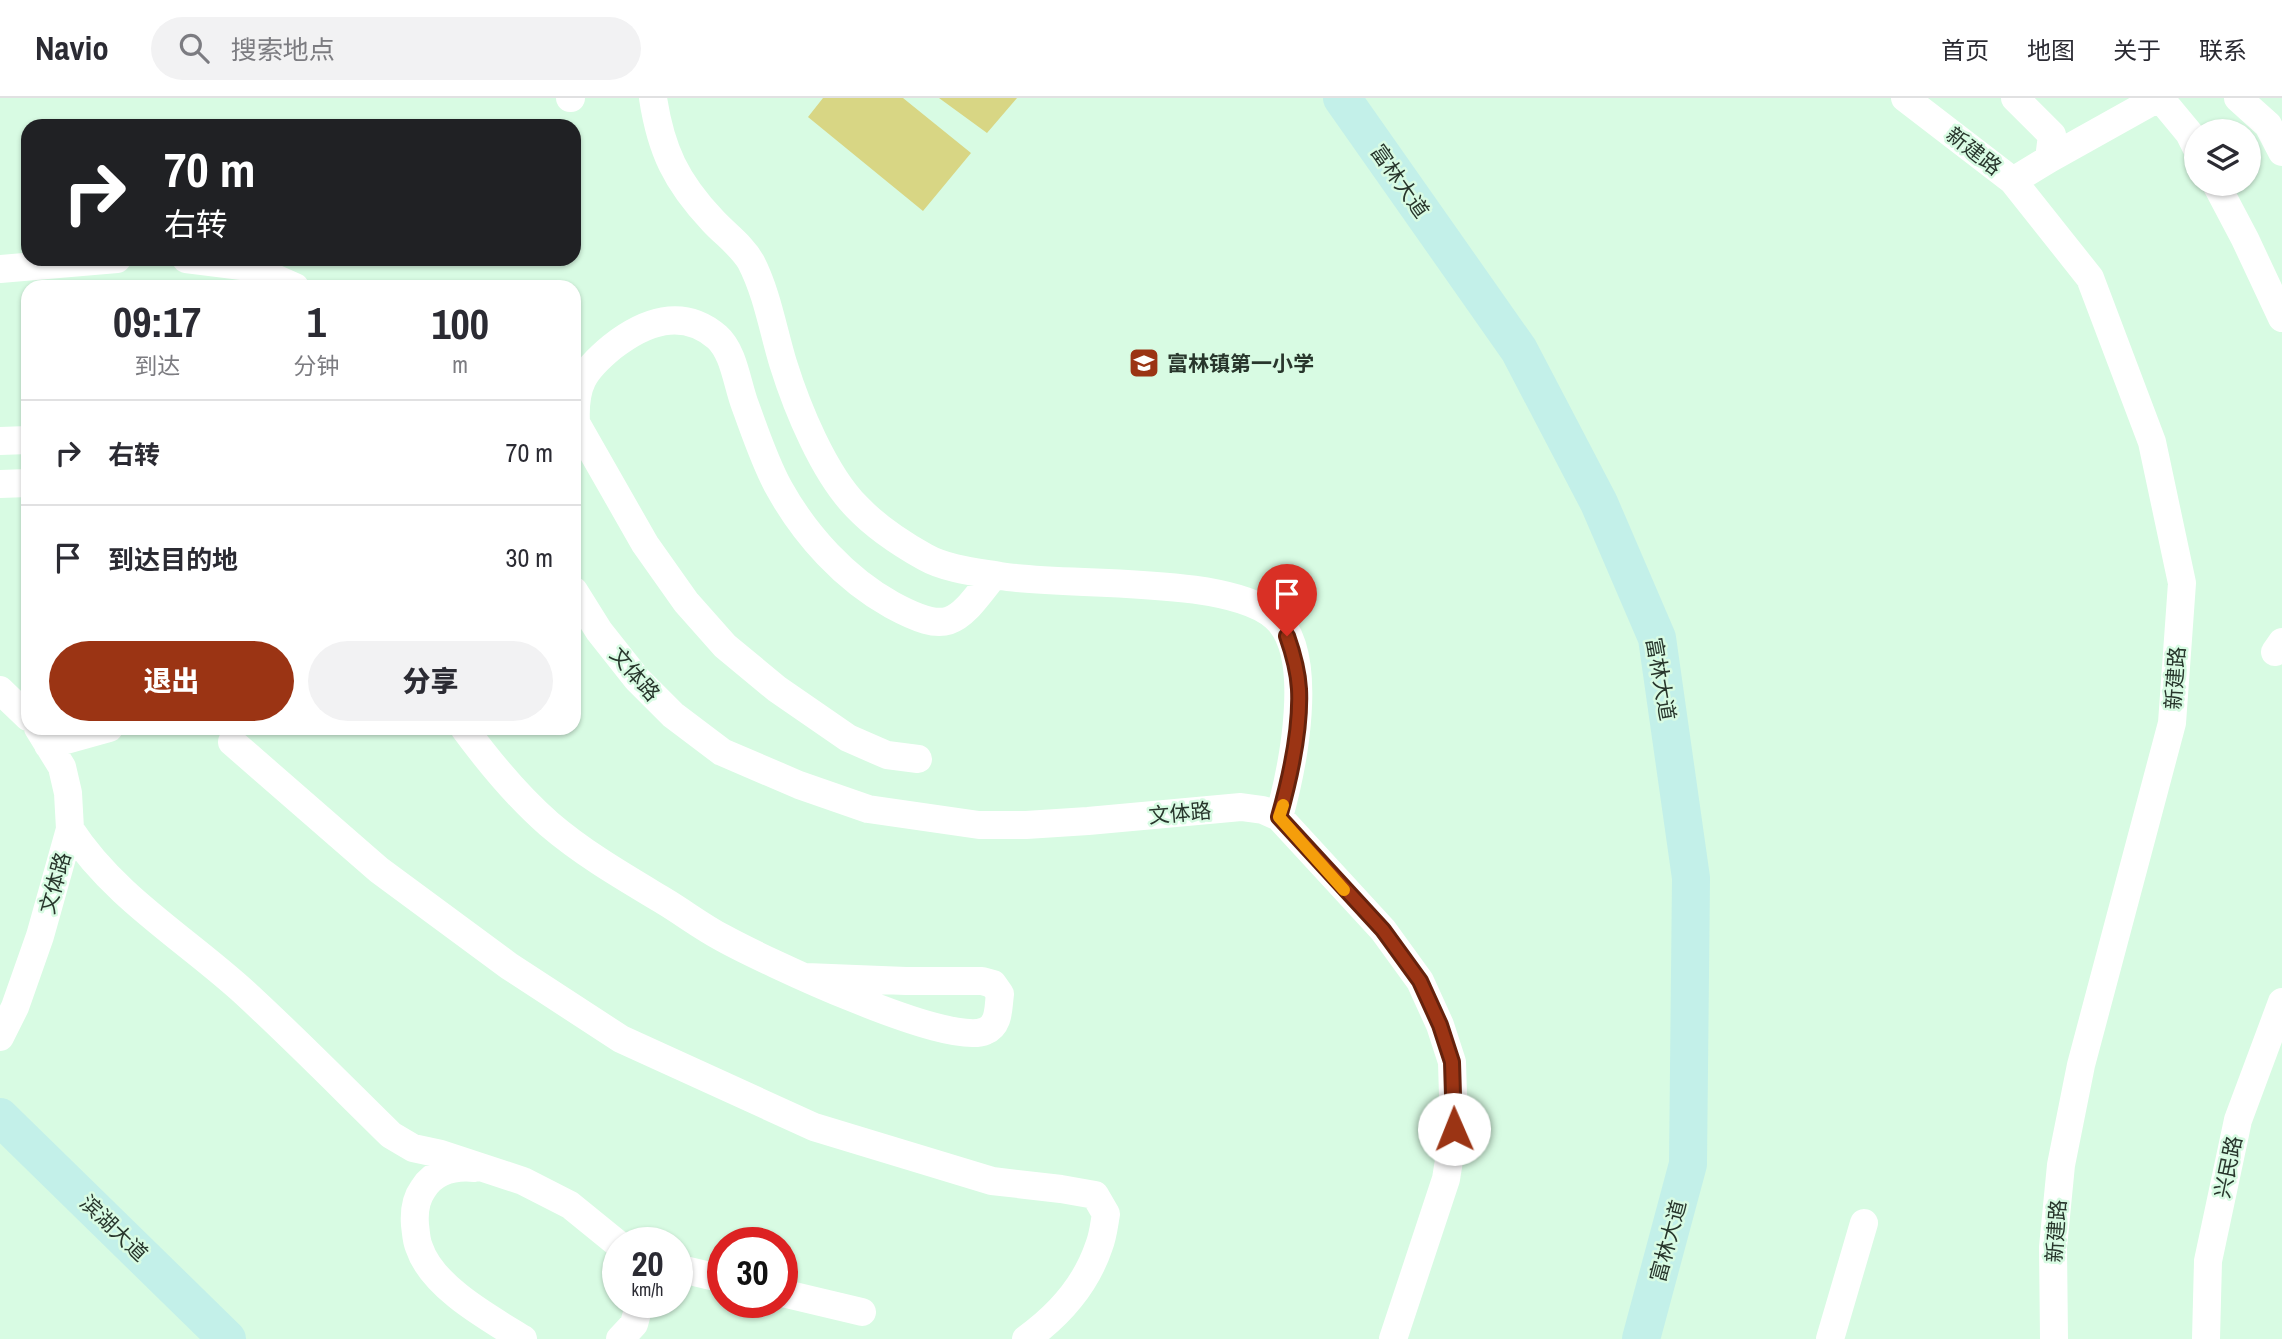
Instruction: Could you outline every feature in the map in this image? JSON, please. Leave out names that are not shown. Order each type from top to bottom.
[{"type":"main road","name":"富林大道","points":[[1342,98],[1519,350],[1600,503],[1657,638],[1691,877],[1688,1164],[1641,1339]]},
{"type":"main road","name":"滨湖大道","points":[[0,1117],[227,1339]]},
{"type":"street","points":[[653,98],[658,131],[668,161],[712,220],[746,253],[758,276],[784,367],[804,419],[835,481],[857,507],[882,529],[928,559],[970,571],[1031,581],[1196,590],[1250,603],[1276,618],[1287,636],[1299,689],[1290,775],[1279,817],[1383,930],[1420,981],[1440,1025],[1452,1062],[1454,1129],[1446,1179],[1393,1339]]},
{"type":"street","name":"新建路","points":[[1905,98],[2013,181],[2090,278],[2152,442],[2182,583],[2172,723],[2081,1065],[2061,1165],[2053,1247],[2054,1339]]},
{"type":"street","points":[[2015,98],[2052,135],[2049,159]]},
{"type":"street","points":[[2238,98],[2268,125],[2282,152]]},
{"type":"street","points":[[2013,181],[2161,99],[2184,127]]},
{"type":"street","points":[[2222,196],[2282,318]]},
{"type":"street","points":[[0,269],[35,266]]},
{"type":"street","points":[[242,266],[279,280]]},
{"type":"street","points":[[581,381],[594,363],[644,325],[686,321],[705,328],[719,340],[727,353],[778,486],[800,522],[836,562],[881,598],[914,617],[930,622],[948,622],[963,615],[994,575]]},
{"type":"street","points":[[581,433],[645,544],[687,602],[725,646],[777,689],[848,738],[887,755],[918,759]]},
{"type":"street","points":[[0,441],[21,440]]},
{"type":"street","points":[[0,485],[21,484]]},
{"type":"street","name":"文体路","points":[[581,603],[598,631],[637,680],[673,715],[722,752],[799,785],[868,808],[979,825],[1088,821],[1241,807],[1263,810],[1279,817]]},
{"type":"street","points":[[0,690],[21,710]]},
{"type":"street","points":[[469,735],[490,762],[548,823],[598,861],[723,938],[806,977],[853,998],[940,1030],[967,1035],[978,1034],[988,1030],[997,1018],[1000,994],[993,984],[982,981],[906,982],[806,977]]},
{"type":"street","name":"文体路","points":[[0,1037],[15,1007],[40,936],[70,829],[68,793],[62,766],[43,736]]},
{"type":"street","points":[[232,742],[379,870],[509,966],[621,1039],[814,1127],[992,1181],[1095,1195],[1106,1214],[1099,1247],[1073,1295],[1051,1321],[1026,1339]]},
{"type":"street","points":[[70,829],[86,854],[117,887],[245,992],[391,1135],[413,1148],[441,1154],[523,1181],[570,1205],[602,1231]]},
{"type":"street","name":"兴民路","points":[[2206,1339],[2208,1261],[2238,1120],[2282,1002]]},
{"type":"street","points":[[485,1168],[450,1169],[436,1175],[425,1186],[417,1199],[414,1215],[418,1246],[435,1274],[466,1302],[523,1339]]},
{"type":"street","points":[[1830,1339],[1864,1223]]},
{"type":"street","points":[[798,1297],[862,1312]]},
{"type":"street","points":[[620,1339],[634,1324],[636,1318]]},
{"type":"shaded area","points":[[823,98],[903,98],[971,153],[923,211],[808,117]]},
{"type":"shaded area","points":[[939,98],[1017,98],[987,133]]},
{"type":"slow traffic","points":[[1283,805],[1279,817],[1344,890]]},
{"type":"place","name":"富林镇第一小学","points":[[1144,363]]},
{"type":"route","points":[[1287,636],[1299,689],[1290,775],[1279,817],[1383,930],[1420,981],[1440,1025],[1452,1062],[1454,1129]]}]
